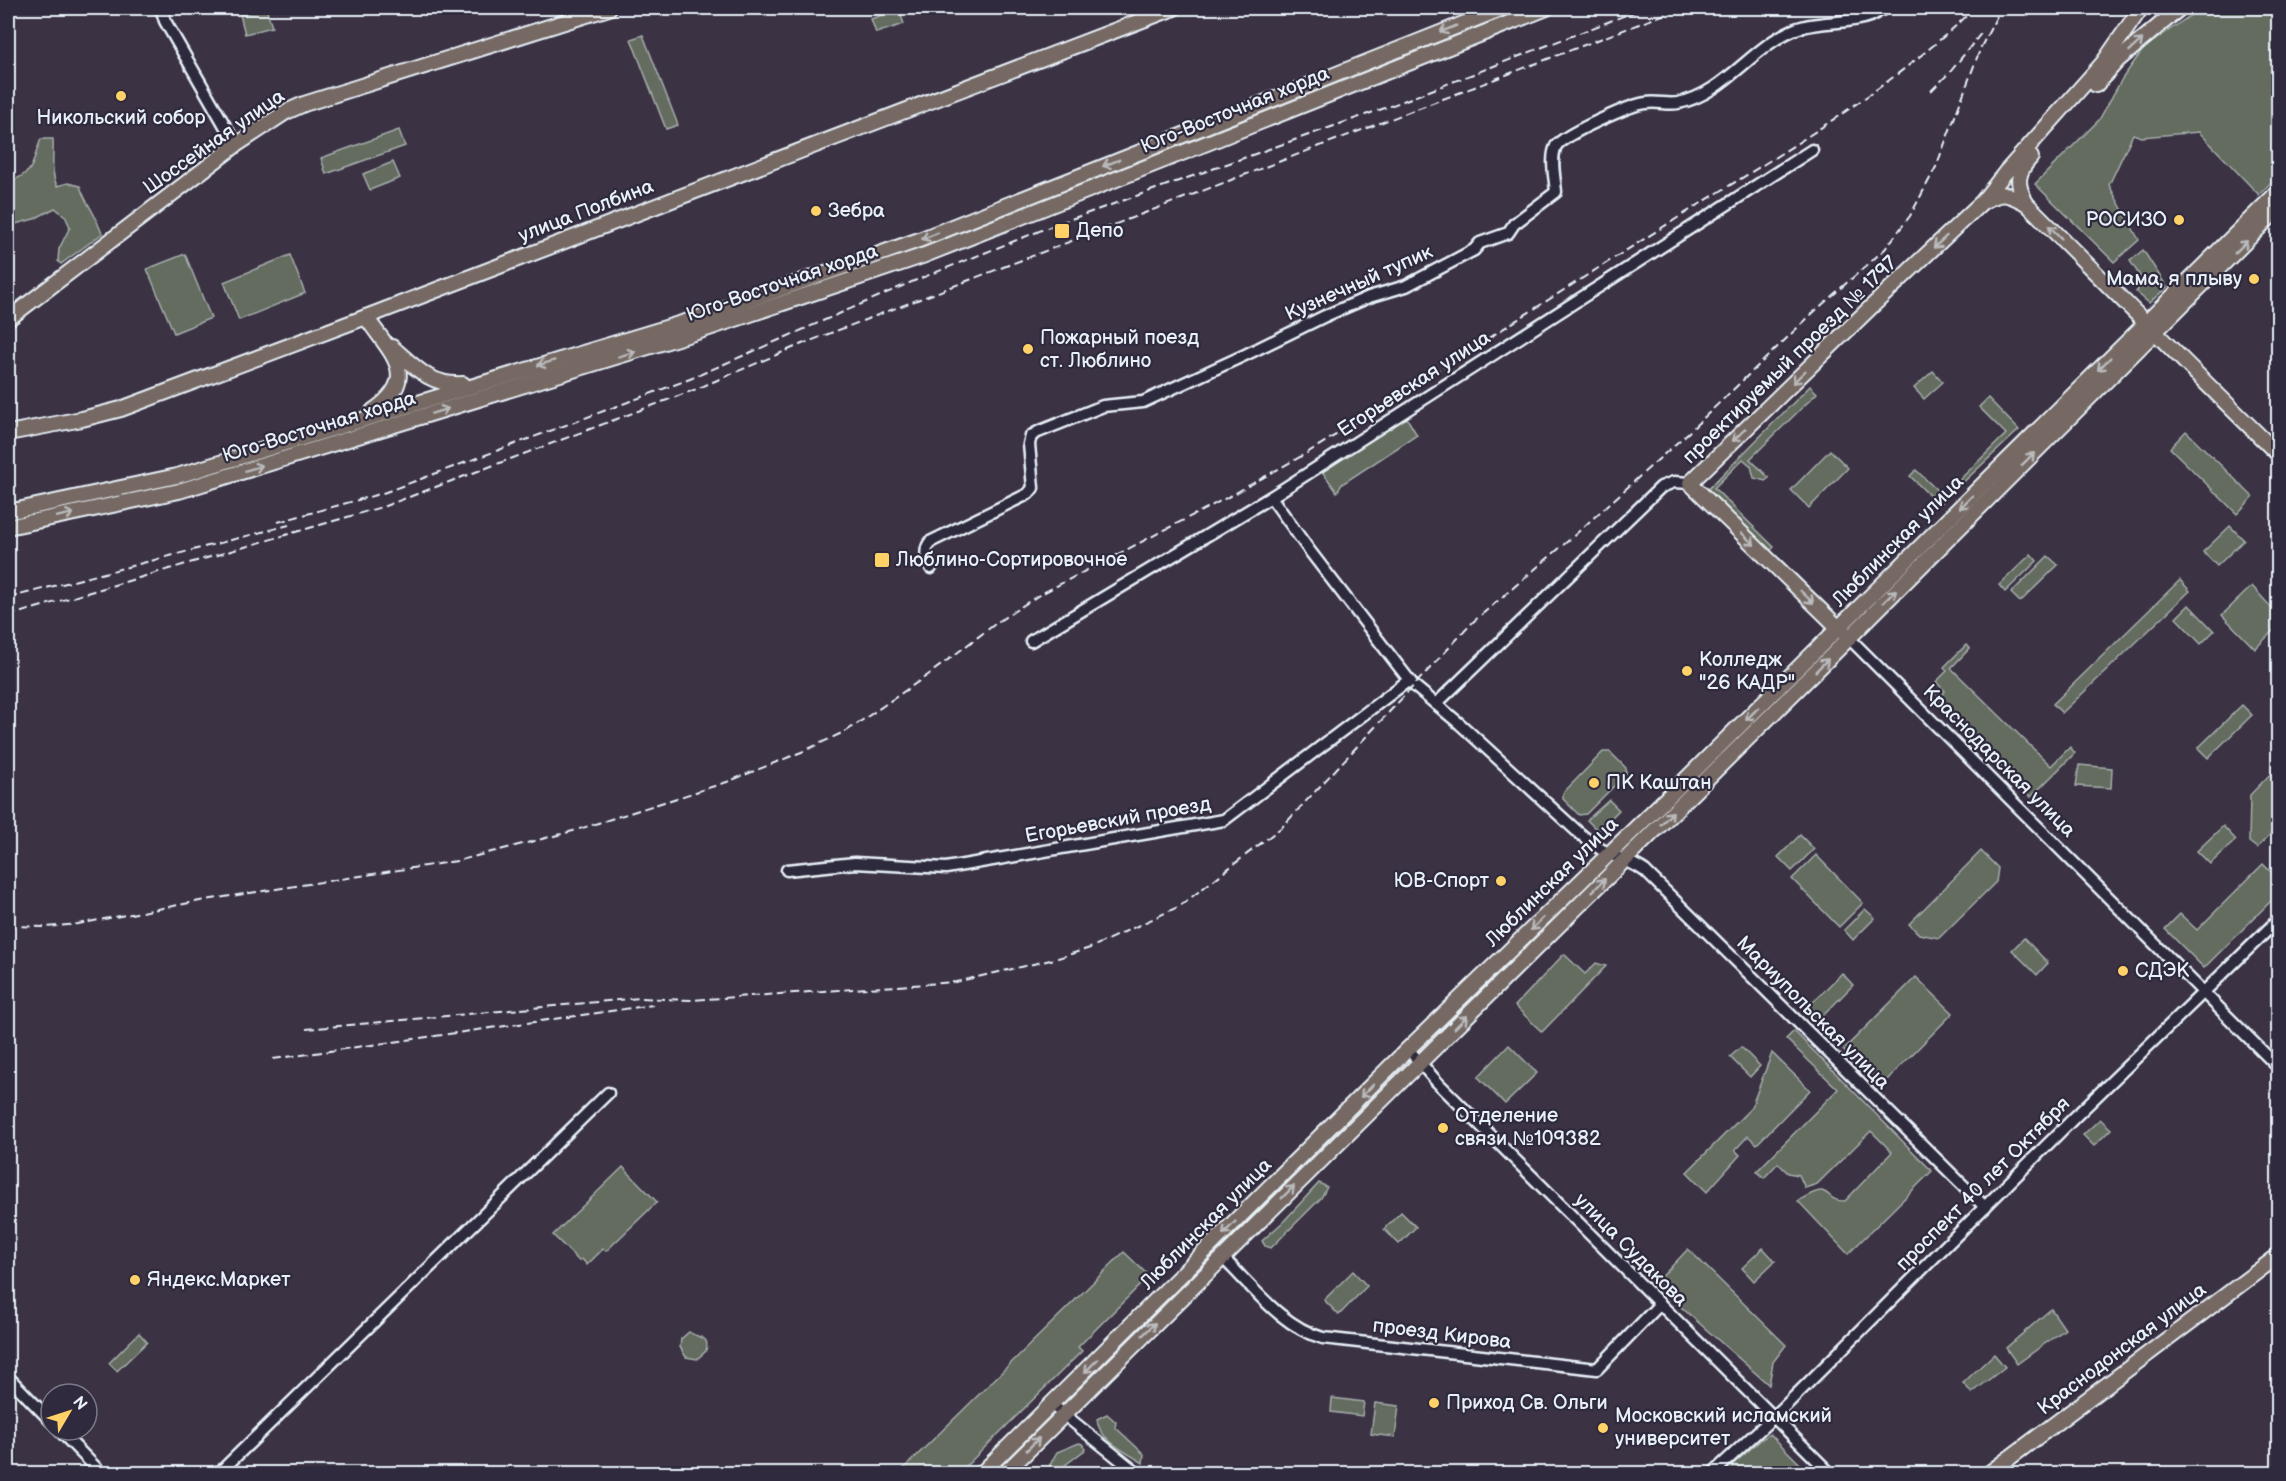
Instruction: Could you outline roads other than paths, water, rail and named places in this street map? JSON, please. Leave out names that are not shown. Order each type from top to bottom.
[{"type":"main road","name":"Шоссейная улица","points":[[8,319],[236,145],[286,112],[304,104],[609,8]]},
{"type":"main road","name":"улица Полбина","points":[[8,433],[121,409],[1174,8]]},
{"type":"main road","name":"Юго-Восточная хорда","points":[[8,512],[177,476],[695,319],[919,240],[1503,8]]},
{"type":"main road","name":"Юго-Восточная хорда","points":[[8,527],[179,490],[708,329],[925,255],[1547,8]]},
{"type":"main road","points":[[2124,30],[2130,17],[2130,8]]},
{"type":"main road","name":"проектируемый проезд № 1797","points":[[1690,483],[1982,202],[2005,173],[2089,80],[2141,8]]},
{"type":"main road","points":[[2026,203],[2018,178],[2023,165],[2118,60],[2180,8]]},
{"type":"main road","name":"Люблинская улица","points":[[1004,1473],[1625,859],[1844,633],[2150,328],[2278,192]]},
{"type":"main road","points":[[1982,202],[1998,194],[2007,194],[2026,203],[2278,454]]},
{"type":"main road","name":"Люблинская улица","points":[[2150,328],[2278,209]]},
{"type":"main road","points":[[364,418],[392,395],[400,377],[396,360],[366,317]]},
{"type":"main road","points":[[377,334],[430,378],[451,385],[477,384]]},
{"type":"main road","name":"Краснодарская улица","points":[[1690,483],[1844,633]]},
{"type":"main road","name":"Люблинская улица","points":[[981,1473],[1408,1049],[1609,854],[1844,633]]},
{"type":"main road","name":"Краснодонская улица","points":[[1988,1473],[2278,1257]]},
{"type":"street","points":[[161,8],[165,21],[236,145]]},
{"type":"street","name":"Кузнечный тупик","points":[[932,568],[926,553],[926,547],[930,542],[1028,494],[1033,488],[1029,444],[1031,436],[1103,406],[1143,402],[1325,316],[1370,297],[1406,286],[1474,250],[1479,243],[1508,233],[1514,224],[1556,192],[1555,148],[1562,140],[1594,123],[1644,103],[1677,104],[1707,92],[1741,68],[1766,45],[1794,29],[1869,17],[1886,8]]},
{"type":"street","name":"Егорьевская улица","points":[[1031,641],[1271,497],[1812,150]]},
{"type":"street","name":"проектируемый проезд № 1797","points":[[1436,704],[1661,487],[1674,482],[1690,483]]},
{"type":"street","points":[[1271,497],[1409,680],[1574,829],[1609,854]]},
{"type":"street","name":"Краснодарская улица","points":[[1844,633],[2278,1067]]},
{"type":"street","name":"Егорьевский проезд","points":[[787,870],[855,863],[946,868],[1224,820],[1409,680]]},
{"type":"street","name":"Мариупольская улица","points":[[1609,854],[1625,859],[1645,872],[1985,1207]]},
{"type":"street","name":"проспект 40 лет Октября","points":[[1712,1473],[1773,1417],[2078,1113],[2278,920]]},
{"type":"street","name":"улица Судакова","points":[[1408,1049],[1419,1063],[1831,1473]]},
{"type":"street","points":[[218,1473],[608,1093]]},
{"type":"street","name":"проезд Кирова","points":[[1222,1257],[1278,1312],[1307,1334],[1323,1338],[1597,1369],[1660,1304]]},
{"type":"street","points":[[8,1377],[39,1409]]},
{"type":"street","points":[[1051,1404],[1138,1473]]},
{"type":"street","points":[[71,1442],[102,1473]]},
{"type":"railway","points":[[278,522],[383,493],[690,379],[914,281],[1057,224],[1385,108],[1644,8]]},
{"type":"railway","points":[[8,616],[385,506],[694,390],[802,344],[1681,8]]},
{"type":"railway","points":[[8,926],[47,927],[78,924],[205,900],[457,861],[573,831],[727,782],[804,751],[848,730],[928,675],[999,621],[1039,595],[1232,495],[1307,453],[1795,145],[1906,67],[1975,8]]},
{"type":"railway","points":[[306,1029],[639,998],[692,1000],[956,982],[1055,959],[1090,948],[1180,906],[1282,827],[1473,622],[1568,541],[1691,430],[1815,311],[1885,249],[1910,216],[1936,167],[1981,47],[2001,8]]},
{"type":"railway","points":[[1931,91],[1951,71],[1982,32]]},
{"type":"railway","points":[[8,598],[289,525]]},
{"type":"railway","points":[[273,1059],[653,1005]]},
{"type":"place","name":"Никольский собор","points":[[121,96]]},
{"type":"place","name":"Зебра","points":[[816,211]]},
{"type":"place","name":"РОСИЗО","points":[[2179,220]]},
{"type":"place","name":"Депо","points":[[1062,231]]},
{"type":"place","name":"Мама, я плыву","points":[[2254,279]]},
{"type":"place","name":"Пожарный поезд ст. Люблино","points":[[1028,349]]},
{"type":"place","name":"Люблино-Сортировочное","points":[[882,560]]},
{"type":"place","name":"Колледж \"26 КАДР\"","points":[[1687,671]]},
{"type":"place","name":"ПК Каштан","points":[[1594,783]]},
{"type":"place","name":"ЮВ-Спорт","points":[[1501,881]]},
{"type":"place","name":"СДЭК","points":[[2123,971]]},
{"type":"place","name":"Отделение связи №109382","points":[[1443,1128]]},
{"type":"place","name":"Яндекс.Маркет","points":[[135,1280]]},
{"type":"place","name":"Приход Св. Ольги","points":[[1434,1403]]},
{"type":"place","name":"Московский исламский университет","points":[[1603,1428]]}]
